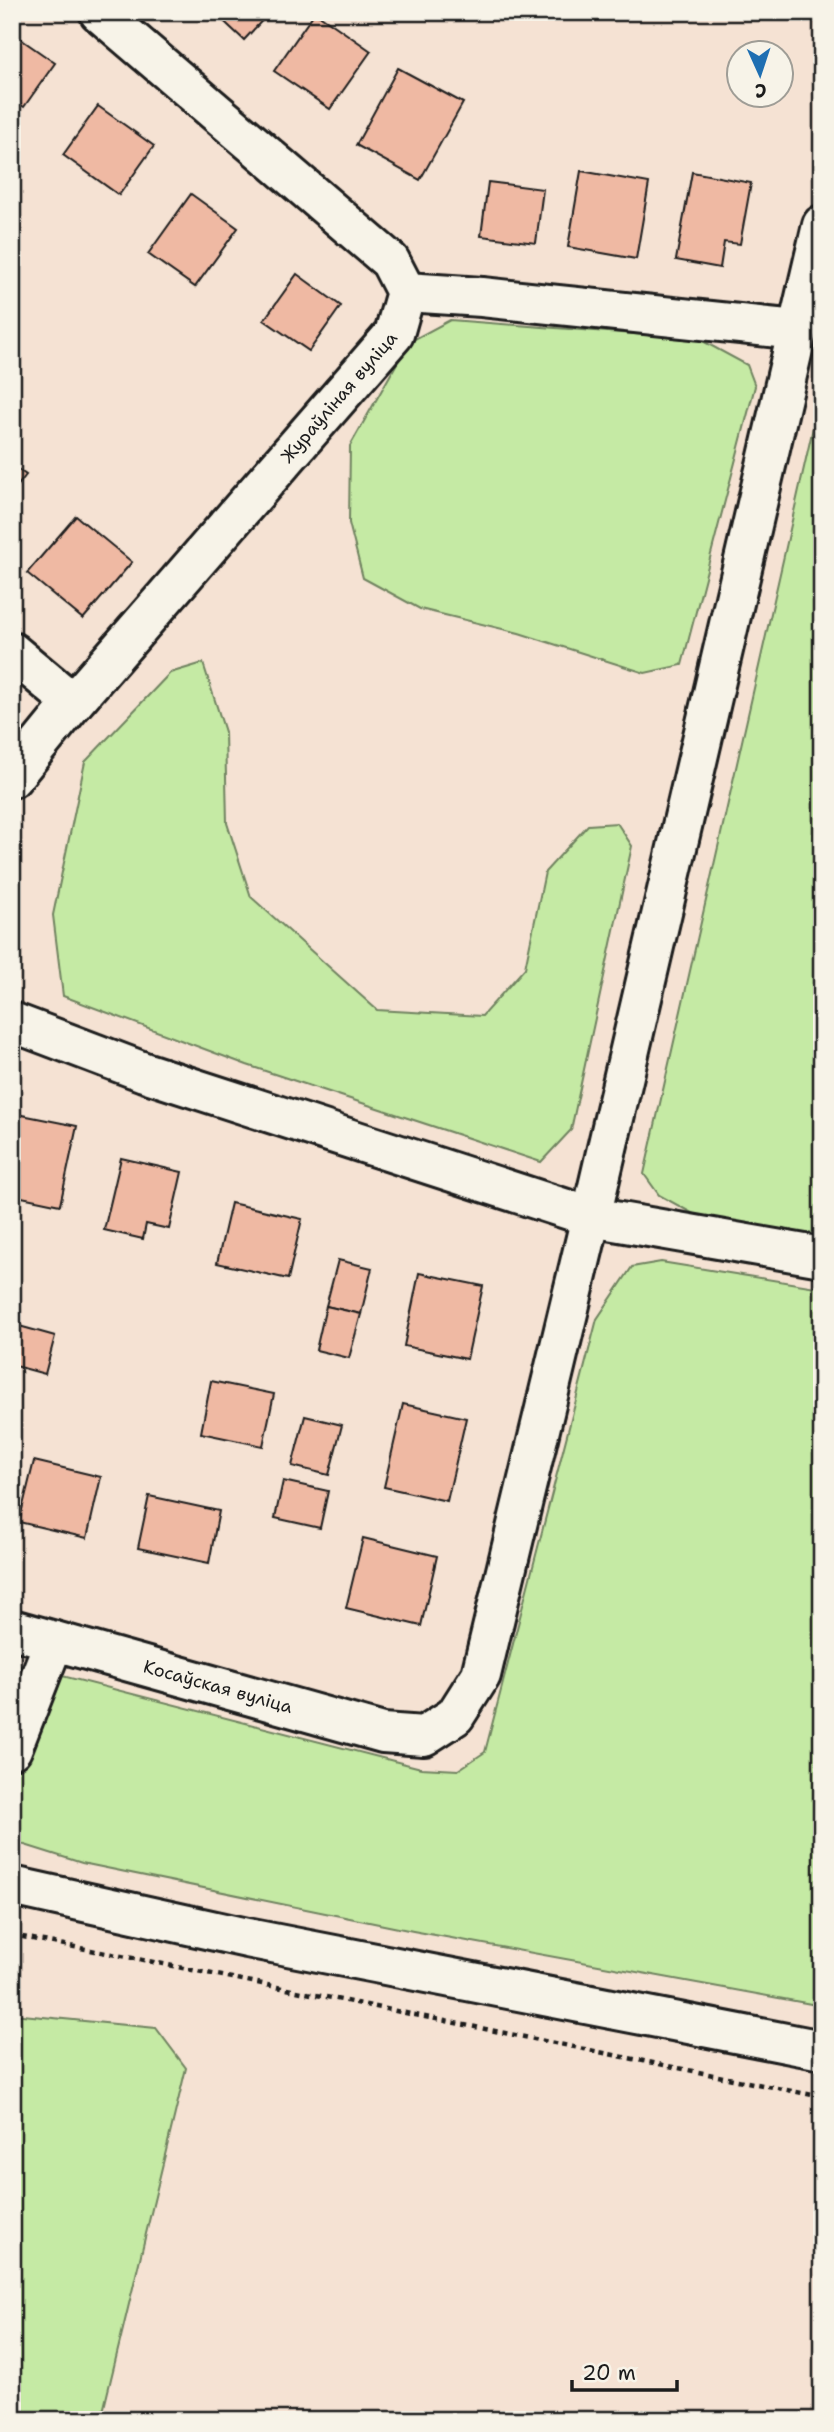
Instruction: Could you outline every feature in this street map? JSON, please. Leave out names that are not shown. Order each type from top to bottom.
[{"type":"street","points":[[99,12],[390,261],[407,292],[482,297],[797,330]]},
{"type":"street","points":[[591,1217],[822,225]]},
{"type":"street","name":"Жураўліная вуліца","points":[[12,778],[73,703],[394,334],[407,292]]},
{"type":"street","points":[[12,652],[73,703]]},
{"type":"street","points":[[12,1023],[145,1072],[591,1217],[822,1256]]},
{"type":"street","name":"Косаўская вуліца","points":[[12,1629],[383,1733],[424,1736],[456,1716],[481,1675],[591,1217]]},
{"type":"street","points":[[12,1749],[54,1641]]},
{"type":"street","points":[[12,1886],[261,1941],[822,2050]]},
{"type":"path","points":[[12,1935],[822,2097]]},
{"type":"green space","points":[[450,320],[699,339],[747,365],[755,386],[682,665],[645,673],[519,633],[420,609],[363,578],[349,523],[350,446],[409,342]]},
{"type":"green space","points":[[822,388],[822,1237],[699,1217],[659,1195],[644,1174]]},
{"type":"green space","points":[[203,663],[225,732],[227,823],[251,897],[377,1010],[482,1016],[525,968],[545,872],[588,825],[617,823],[632,846],[571,1130],[541,1162],[247,1065],[63,996],[53,915],[85,762],[170,673]]},
{"type":"green space","points":[[661,1262],[822,1288],[822,2006],[413,1931],[82,1863],[12,1841],[12,1663],[421,1768],[458,1770],[485,1752],[597,1319],[632,1267]]},
{"type":"green space","points":[[12,2014],[156,2028],[186,2068],[101,2420],[12,2420]]},
{"type":"building","points":[[214,12],[270,12],[244,40]]},
{"type":"building","points":[[315,12],[371,51],[330,109],[274,71]]},
{"type":"building","points":[[12,33],[55,63],[24,107],[12,99]]},
{"type":"building","points":[[398,68],[463,103],[420,180],[356,145]]},
{"type":"building","points":[[98,106],[154,146],[119,195],[63,155]]},
{"type":"building","points":[[581,171],[649,183],[636,259],[568,247]]},
{"type":"building","points":[[692,172],[751,183],[740,244],[724,242],[720,268],[676,260]]},
{"type":"building","points":[[488,182],[543,189],[536,243],[481,236]]},
{"type":"building","points":[[191,194],[238,228],[195,287],[148,254]]},
{"type":"building","points":[[297,274],[341,306],[309,351],[264,320]]},
{"type":"building","points":[[12,465],[26,475],[12,493]]},
{"type":"building","points":[[76,516],[132,562],[83,619],[27,573]]},
{"type":"building","points":[[12,1113],[77,1126],[60,1205],[12,1195]]},
{"type":"building","points":[[121,1158],[182,1172],[169,1229],[146,1224],[143,1239],[104,1230]]},
{"type":"building","points":[[231,1203],[302,1219],[288,1279],[217,1263]]},
{"type":"building","points":[[338,1260],[372,1268],[361,1314],[326,1306]]},
{"type":"building","points":[[419,1273],[483,1286],[467,1359],[404,1346]]},
{"type":"building","points":[[326,1306],[361,1314],[349,1358],[316,1350]]},
{"type":"building","points":[[12,1324],[55,1336],[45,1374],[12,1365]]},
{"type":"building","points":[[211,1381],[274,1394],[263,1446],[201,1433]]},
{"type":"building","points":[[403,1404],[466,1418],[447,1501],[384,1487]]},
{"type":"building","points":[[305,1416],[342,1425],[329,1475],[292,1466]]},
{"type":"building","points":[[34,1461],[101,1477],[87,1538],[19,1522]]},
{"type":"building","points":[[283,1481],[328,1491],[320,1528],[275,1518]]},
{"type":"building","points":[[149,1496],[219,1511],[209,1563],[138,1548]]},
{"type":"building","points":[[363,1538],[437,1556],[421,1626],[346,1608]]}]
